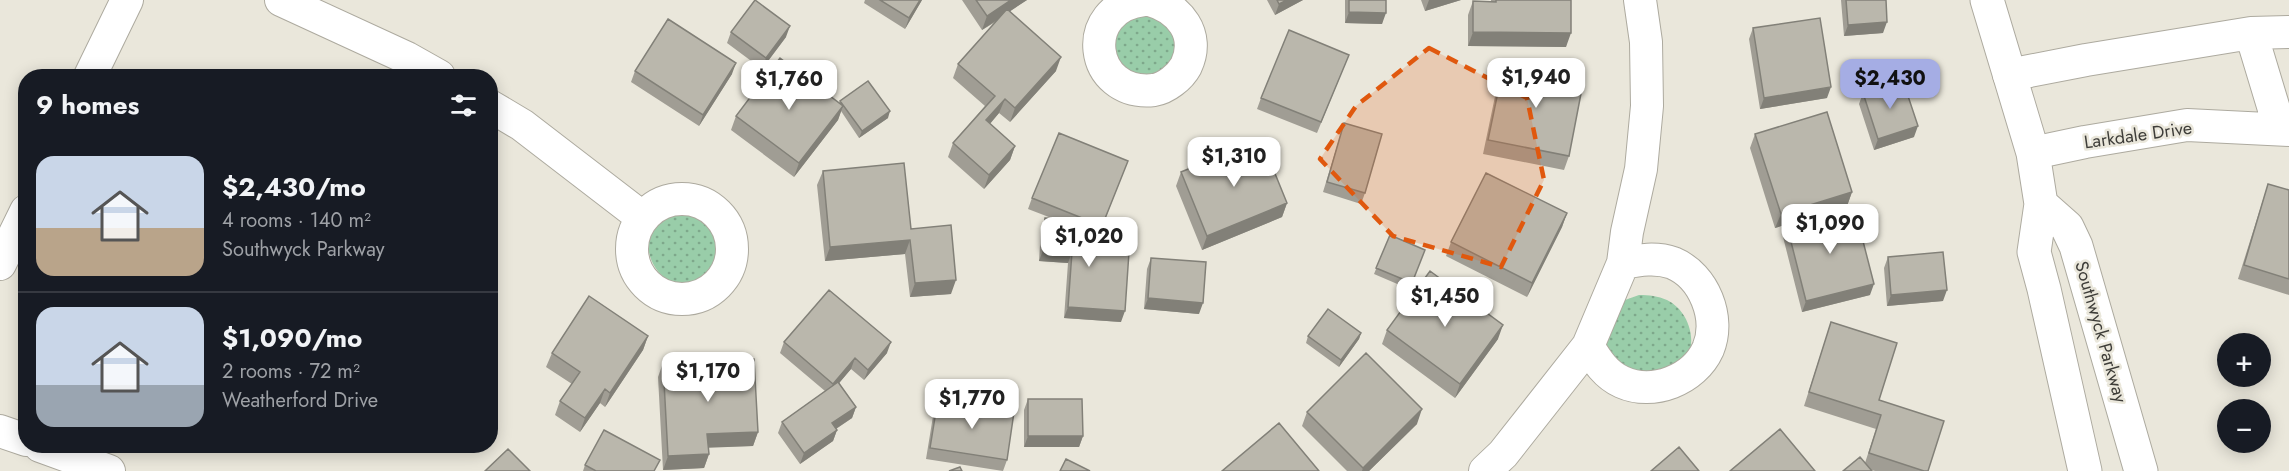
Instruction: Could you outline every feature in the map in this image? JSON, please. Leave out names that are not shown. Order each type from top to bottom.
[{"type":"street","points":[[93,69],[127,0]]},
{"type":"street","points":[[281,0],[427,69]]},
{"type":"street","points":[[1485,471],[1503,454],[1588,346],[1623,263],[1627,232],[1641,169],[1647,106],[1646,42],[1640,0]]},
{"type":"street","points":[[1987,0],[2033,153],[2041,204],[2034,252],[2085,471]]},
{"type":"street","points":[[2009,75],[2251,33],[2289,32]]},
{"type":"street","name":"Larkdale Drive","points":[[2033,153],[2187,125],[2285,129],[2251,33]]},
{"type":"street","points":[[498,111],[522,125],[643,218]]},
{"type":"street","name":"Southwyck Parkway","points":[[2041,204],[2067,227],[2076,246],[2141,471]]},
{"type":"street","points":[[0,264],[18,227]]},
{"type":"street","points":[[1588,346],[1601,368],[1622,382],[1647,388],[1672,383],[1694,369],[1708,348],[1713,323],[1708,299],[1694,277],[1673,263],[1648,259],[1623,263]]},
{"type":"street","points":[[0,431],[18,437]]},
{"type":"street","points":[[59,453],[109,471]]},
{"type":"highlighted area","points":[[1429,48],[1527,98],[1544,180],[1501,267],[1393,236],[1320,159],[1356,106]]},
{"type":"green space","points":[[1162,9],[1183,59],[1142,93],[1097,31]]},
{"type":"green space","points":[[693,198],[710,202],[725,211],[734,226],[738,243],[734,260],[725,275],[710,284],[693,288],[676,284],[661,275],[652,260],[648,243],[652,226],[661,211],[676,202]]},
{"type":"green space","points":[[1639,295],[1667,300],[1674,305],[1686,318],[1691,336],[1689,354],[1685,362],[1649,385],[1603,353],[1612,309],[1625,300]]},
{"type":"building","points":[[755,0],[790,26],[766,58],[731,32]]},
{"type":"building","points":[[880,0],[920,0],[909,18]]},
{"type":"building","points":[[976,0],[1011,0],[987,16]]},
{"type":"building","points":[[1349,0],[1386,0],[1386,13],[1349,12]]},
{"type":"building","points":[[1496,0],[1571,0],[1571,33],[1473,32],[1473,1],[1496,2]]},
{"type":"building","points":[[1846,0],[1886,0],[1887,22],[1848,25]]},
{"type":"building","points":[[1007,9],[1061,57],[1015,108],[1005,99],[986,120],[1015,146],[989,175],[953,143],[995,96],[958,64]]},
{"type":"building","points":[[1820,18],[1831,87],[1764,98],[1753,28]]},
{"type":"building","points":[[668,19],[736,63],[703,115],[635,71]]},
{"type":"building","points":[[1289,30],[1349,55],[1321,122],[1261,98]]},
{"type":"building","points":[[780,58],[843,106],[799,163],[736,116]]},
{"type":"building","points":[[1504,63],[1584,78],[1569,156],[1488,140]]},
{"type":"building","points":[[868,81],[890,111],[862,131],[840,101]]},
{"type":"building","points":[[1903,81],[1918,126],[1878,139],[1863,93]]},
{"type":"building","points":[[1827,112],[1852,192],[1781,214],[1755,134]]},
{"type":"building","points":[[1344,123],[1382,134],[1365,193],[1327,182]]},
{"type":"building","points":[[1059,133],[1128,161],[1102,226],[1032,198]]},
{"type":"building","points":[[1261,139],[1287,203],[1207,236],[1181,172]]},
{"type":"building","points":[[904,163],[911,229],[951,225],[956,280],[915,283],[910,240],[830,247],[823,171]]},
{"type":"building","points":[[1486,173],[1567,213],[1532,283],[1451,242]]},
{"type":"building","points":[[2268,184],[2289,190],[2289,279],[2244,265]]},
{"type":"building","points":[[1855,210],[1874,284],[1806,301],[1787,226]]},
{"type":"building","points":[[1045,218],[1083,221],[1082,249],[1129,252],[1125,311],[1068,307],[1072,252],[1043,250]]},
{"type":"building","points":[[1390,235],[1425,250],[1412,283],[1376,268]]},
{"type":"building","points":[[1943,252],[1947,290],[1891,295],[1888,257]]},
{"type":"building","points":[[1151,258],[1206,262],[1203,303],[1148,298]]},
{"type":"building","points":[[1430,271],[1503,325],[1460,384],[1387,330]]},
{"type":"building","points":[[829,290],[891,342],[868,370],[855,358],[833,384],[784,342]]},
{"type":"building","points":[[589,296],[648,336],[610,393],[605,389],[585,418],[560,401],[580,372],[552,353]]},
{"type":"building","points":[[1328,309],[1361,333],[1341,360],[1308,336]]},
{"type":"building","points":[[1831,322],[1897,343],[1879,400],[1944,421],[1928,471],[1869,453],[1881,415],[1809,392]]},
{"type":"building","points":[[1366,353],[1422,409],[1363,468],[1307,412]]},
{"type":"building","points":[[754,359],[758,432],[707,434],[709,454],[668,456],[663,363]]},
{"type":"building","points":[[838,382],[856,407],[832,423],[837,430],[804,453],[782,422]]},
{"type":"building","points":[[938,399],[1014,412],[1007,460],[930,448]]},
{"type":"building","points":[[1028,399],[1082,399],[1083,436],[1028,436]]},
{"type":"building","points":[[1279,423],[1319,471],[1222,471]]},
{"type":"building","points":[[1780,429],[1815,471],[1730,471]]},
{"type":"building","points":[[604,430],[660,460],[654,471],[596,471],[585,465]]},
{"type":"building","points":[[1679,447],[1699,471],[1651,471]]},
{"type":"building","points":[[508,449],[530,471],[485,471]]},
{"type":"building","points":[[1860,457],[1872,471],[1843,471]]},
{"type":"building","points":[[1066,459],[1090,471],[1060,471]]},
{"type":"building","points":[[960,467],[962,471],[949,471]]}]
